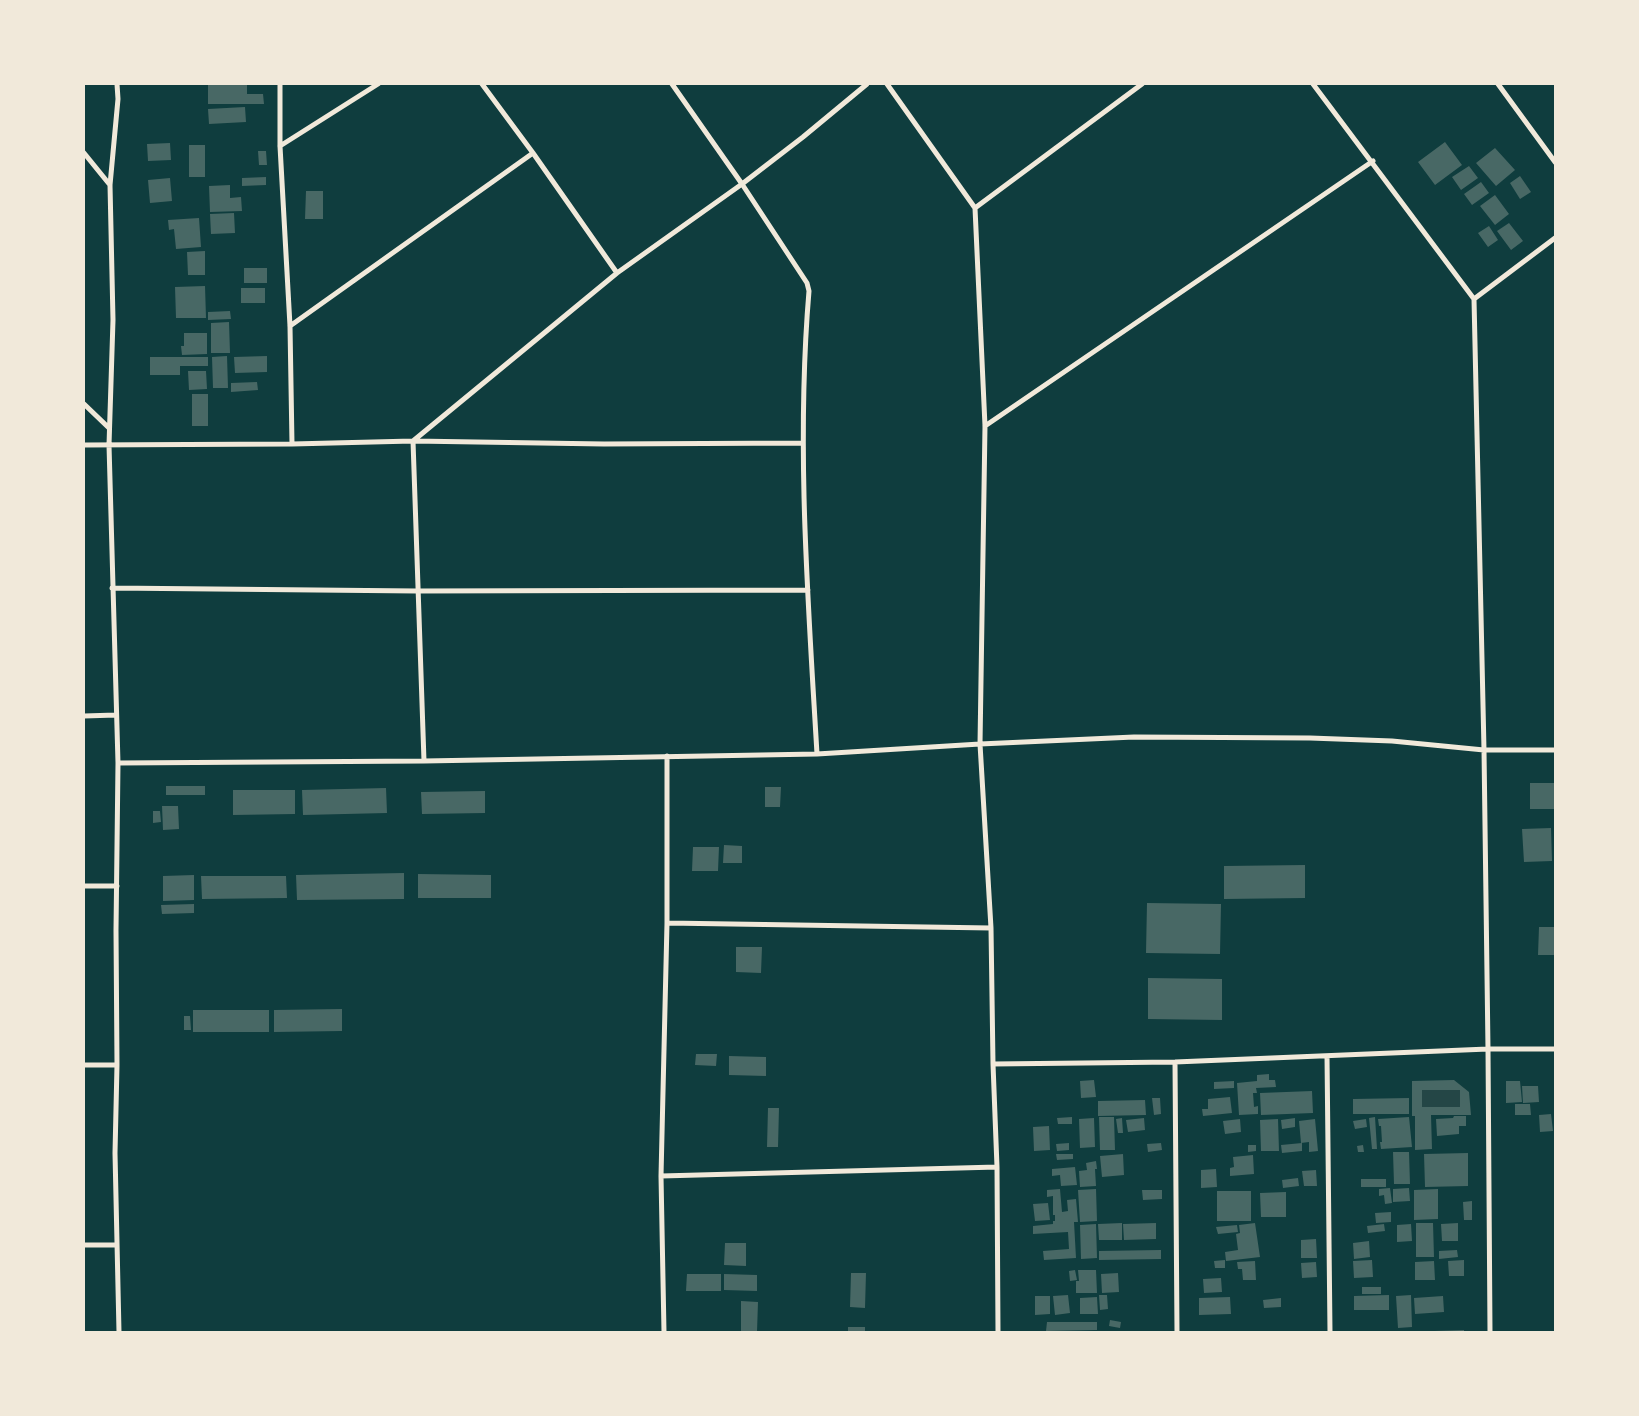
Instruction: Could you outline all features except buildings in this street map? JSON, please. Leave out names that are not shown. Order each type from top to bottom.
[{"type":"street","points":[[117,84],[118,98],[110,185],[112,320],[109,445],[118,763],[115,1153],[119,1332]]},
{"type":"street","points":[[280,84],[280,146],[290,326],[292,444]]},
{"type":"street","points":[[280,146],[378,84]]},
{"type":"street","points":[[482,84],[617,273]]},
{"type":"street","points":[[672,84],[742,184],[807,283],[809,291],[803,443],[808,590],[817,754]]},
{"type":"street","points":[[413,441],[617,273],[742,184],[867,84]]},
{"type":"street","points":[[887,84],[975,208],[985,426],[980,744],[991,928],[997,1167],[998,1332]]},
{"type":"street","points":[[975,208],[1142,84]]},
{"type":"street","points":[[1314,84],[1474,299],[1484,750],[1490,1332]]},
{"type":"street","points":[[1498,84],[1555,162]]},
{"type":"street","points":[[84,153],[110,185]]},
{"type":"street","points":[[290,326],[533,153]]},
{"type":"street","points":[[985,426],[1373,161]]},
{"type":"street","points":[[1474,299],[1555,238]]},
{"type":"street","points":[[84,404],[109,428]]},
{"type":"street","points":[[84,445],[292,444],[413,441],[604,444],[803,443]]},
{"type":"street","points":[[413,441],[424,760]]},
{"type":"street","points":[[112,588],[417,591],[808,590]]},
{"type":"street","points":[[84,716],[116,715]]},
{"type":"street","points":[[118,763],[817,754],[1134,737],[1301,738],[1392,741],[1484,750],[1555,750]]},
{"type":"street","points":[[664,1332],[661,1176],[668,923],[667,756]]},
{"type":"street","points":[[84,886],[117,886]]},
{"type":"street","points":[[668,923],[991,928]]},
{"type":"street","points":[[993,1064],[1175,1062],[1488,1049],[1555,1049]]},
{"type":"street","points":[[1327,1056],[1330,1332]]},
{"type":"street","points":[[1175,1062],[1177,1332]]},
{"type":"street","points":[[84,1065],[117,1065]]},
{"type":"street","points":[[661,1176],[997,1167]]},
{"type":"street","points":[[84,1245],[117,1245]]},
{"type":"shaded area","points":[[1422,1090],[1460,1090],[1460,1107],[1422,1107]]}]
